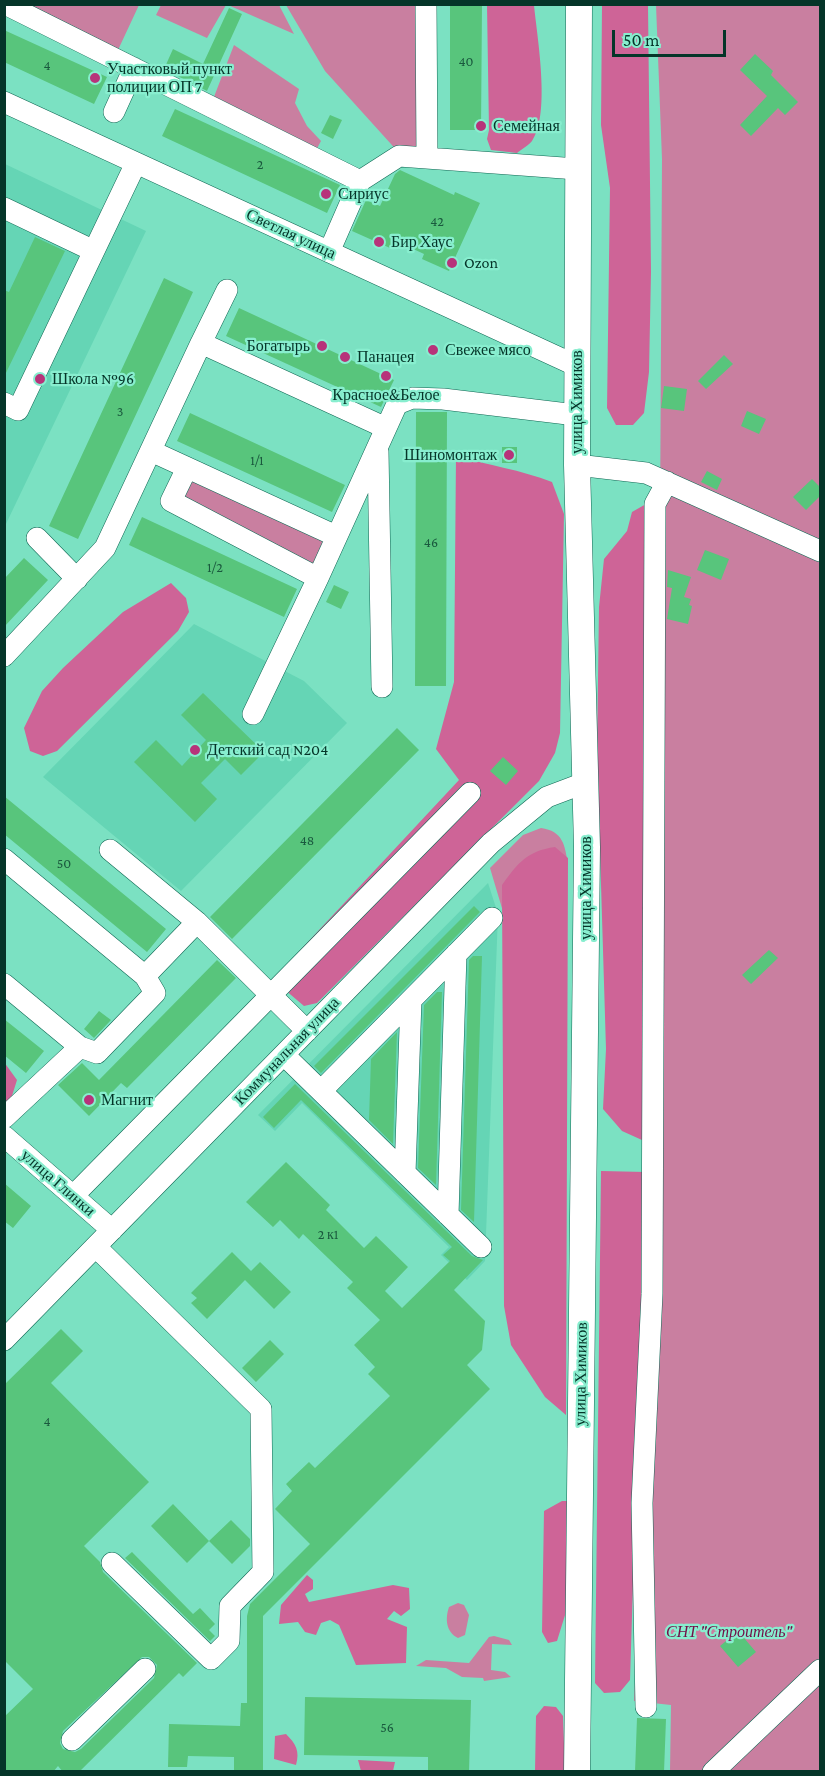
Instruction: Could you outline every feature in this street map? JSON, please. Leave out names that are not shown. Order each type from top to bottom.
[{"type":"main road","name":"улица Химиков","points":[[577,1772],[587,847],[576,415],[579,4]]},
{"type":"street","points":[[5,4],[360,181]]},
{"type":"street","points":[[426,4],[427,158]]},
{"type":"street","points":[[114,112],[134,68]]},
{"type":"street","name":"Светлая улица","points":[[4,102],[577,366]]},
{"type":"street","points":[[329,252],[360,181],[399,156],[578,169]]},
{"type":"street","points":[[4,403],[18,410],[136,163]]},
{"type":"street","points":[[4,208],[94,251]]},
{"type":"street","points":[[4,656],[105,548],[227,290]]},
{"type":"street","points":[[201,343],[382,436]]},
{"type":"street","points":[[253,714],[397,404],[412,398],[443,399],[576,415]]},
{"type":"street","points":[[382,436],[382,687]]},
{"type":"street","points":[[151,451],[336,536]]},
{"type":"street","points":[[577,465],[646,473],[820,551]]},
{"type":"street","points":[[187,468],[171,501],[318,578]]},
{"type":"street","points":[[646,1707],[642,1503],[652,1294],[655,504],[667,482]]},
{"type":"street","points":[[37,538],[77,579]]},
{"type":"street","name":"Коммунальная улица","points":[[4,1340],[491,843],[547,797],[584,783]]},
{"type":"street","points":[[73,1196],[470,793]]},
{"type":"street","points":[[110,850],[197,922],[307,1030]]},
{"type":"street","points":[[4,859],[145,975],[155,993],[98,1053],[80,1047],[4,984]]},
{"type":"street","points":[[321,1091],[492,918]]},
{"type":"street","points":[[145,975],[197,922]]},
{"type":"street","points":[[448,1215],[456,954]]},
{"type":"street","points":[[405,1173],[411,1000]]},
{"type":"street","points":[[4,1118],[80,1047]]},
{"type":"street","points":[[284,1055],[481,1247]]},
{"type":"street","name":"улица Глинки","points":[[4,1136],[112,1230]]},
{"type":"street","points":[[96,1247],[261,1409],[263,1572],[230,1606],[229,1641],[212,1659],[112,1563]]},
{"type":"street","points":[[72,1740],[145,1669]]},
{"type":"street","points":[[713,1772],[820,1670]]},
{"type":"shaded area","points":[[487,5],[534,5],[540,55],[541,112],[538,128],[532,141],[517,153],[491,150],[487,139],[489,130]]},
{"type":"shaded area","points":[[602,5],[648,5],[651,272],[649,372],[644,413],[633,425],[616,425],[607,408],[610,188],[601,125]]},
{"type":"shaded area","name":"Школа №96","points":[[5,164],[146,231],[5,526]]},
{"type":"shaded area","points":[[456,456],[552,482],[564,514],[560,733],[555,753],[539,781],[317,1003],[304,1006],[284,989],[277,975],[459,780],[436,749],[454,682]]},
{"type":"shaded area","points":[[646,504],[642,1140],[622,1131],[603,1109],[606,1049],[597,752],[599,607],[604,559],[627,531],[632,512]]},
{"type":"shaded area","points":[[171,583],[186,598],[189,612],[178,631],[57,751],[43,756],[30,751],[24,728],[42,691],[63,668],[123,612]]},
{"type":"shaded area","name":"Детский сад N204","points":[[194,624],[304,681],[347,723],[181,891],[43,777]]},
{"type":"shaded area","points":[[555,847],[568,858],[566,1415],[545,1397],[511,1345],[504,1306],[502,885],[524,859],[537,852]]},
{"type":"shaded area","points":[[488,883],[498,914],[485,1261],[467,1280],[441,1255],[449,1247],[302,1103],[275,1131],[258,1115]]},
{"type":"shaded area","points":[[4,1062],[17,1080],[11,1099],[5,1103]]},
{"type":"shaded area","points":[[601,1171],[646,1172],[630,1680],[620,1692],[604,1693],[595,1683]]},
{"type":"shaded area","points":[[562,1501],[567,1501],[566,1612],[557,1641],[548,1643],[542,1632],[544,1511]]},
{"type":"shaded area","points":[[307,1575],[313,1580],[313,1589],[305,1594],[309,1602],[393,1585],[409,1588],[410,1609],[401,1616],[394,1611],[387,1619],[407,1627],[406,1663],[356,1665],[339,1625],[330,1620],[321,1623],[316,1635],[305,1632],[298,1622],[279,1624],[281,1605]]},
{"type":"shaded area","points":[[544,1706],[556,1707],[563,1716],[565,1771],[535,1772],[536,1716]]},
{"type":"shaded area","points":[[286,1734],[296,1748],[298,1756],[296,1765],[274,1759],[275,1736]]},
{"type":"shaded area","points":[[358,1760],[395,1762],[393,1771],[361,1771]]},
{"type":"green space","points":[[161,4],[226,5],[207,38],[156,15]]},
{"type":"green space","points":[[20,5],[139,5],[118,50]]},
{"type":"green space","points":[[228,5],[279,5],[294,34]]},
{"type":"green space","points":[[286,5],[419,5],[423,154],[400,154],[325,71]]},
{"type":"green space","name":"СНТ \"Строитель\"","points":[[656,5],[820,5],[820,1771],[670,1771],[671,1705],[634,1701],[656,1257],[662,159]]},
{"type":"green space","points":[[234,45],[299,89],[295,103],[307,126],[321,141],[315,152],[212,102]]},
{"type":"green space","points":[[191,476],[327,542],[315,566],[179,501]]},
{"type":"green space","points":[[541,828],[554,832],[562,840],[568,865],[504,915],[490,868],[523,835]]},
{"type":"green space","points":[[458,1603],[464,1605],[469,1615],[465,1635],[458,1638],[449,1629],[447,1616],[449,1607]]},
{"type":"green space","points":[[489,1637],[509,1640],[512,1645],[492,1644],[491,1670],[505,1672],[511,1677],[484,1681],[483,1678],[462,1677],[446,1668],[416,1666],[426,1660],[469,1663]]},
{"type":"building","points":[[450,4],[482,4],[481,130],[450,130]]},
{"type":"building","points":[[229,8],[242,14],[207,91],[164,69],[173,49],[203,64]]},
{"type":"building","points":[[4,30],[107,77],[94,104],[4,62]]},
{"type":"building","points":[[755,54],[773,71],[771,75],[798,102],[785,115],[778,108],[751,136],[740,125],[767,96],[740,70]]},
{"type":"building","points":[[175,109],[340,185],[327,213],[162,136]]},
{"type":"building","points":[[330,115],[342,120],[333,139],[321,133]]},
{"type":"building","points":[[400,170],[454,195],[455,192],[480,203],[449,271],[422,259],[424,254],[394,240],[390,248],[352,231],[366,200],[380,206],[395,174]]},
{"type":"building","points":[[35,237],[65,251],[4,377],[4,290],[9,292]]},
{"type":"building","points":[[164,278],[193,292],[78,539],[49,526]]},
{"type":"building","points":[[239,308],[394,380],[381,407],[226,336]]},
{"type":"building","points":[[724,355],[733,364],[706,389],[698,381]]},
{"type":"building","points":[[664,386],[687,389],[684,411],[661,408]]},
{"type":"building","points":[[747,411],[766,419],[759,434],[741,426]]},
{"type":"building","points":[[416,412],[447,412],[446,686],[415,686]]},
{"type":"building","points":[[190,413],[345,485],[332,512],[177,441]]},
{"type":"building","name":"Шиномонтаж","points":[[502,447],[517,447],[517,463],[502,463]]},
{"type":"building","points":[[707,471],[722,479],[717,490],[701,482]]},
{"type":"building","points":[[812,479],[820,487],[820,496],[806,510],[793,497]]},
{"type":"building","points":[[142,517],[297,589],[284,617],[129,545]]},
{"type":"building","points":[[705,550],[729,559],[721,580],[697,570]]},
{"type":"building","points":[[24,558],[48,580],[4,627],[4,579]]},
{"type":"building","points":[[668,570],[691,577],[684,597],[691,599],[689,605],[692,606],[688,624],[667,619],[672,588],[667,587]]},
{"type":"building","points":[[334,585],[349,592],[341,609],[326,602]]},
{"type":"building","points":[[203,693],[264,752],[241,775],[225,759],[201,783],[217,799],[195,822],[134,762],[156,740],[182,766],[206,740],[181,715]]},
{"type":"building","points":[[397,728],[419,750],[232,939],[210,917]]},
{"type":"building","points":[[503,757],[518,771],[506,785],[490,771]]},
{"type":"building","points":[[4,796],[166,929],[147,952],[4,834]]},
{"type":"building","points":[[474,906],[480,912],[321,1073],[314,1066]]},
{"type":"building","points":[[769,950],[778,958],[751,984],[742,975]]},
{"type":"building","points":[[473,956],[482,956],[474,1222],[461,1210],[469,960]]},
{"type":"building","points":[[217,960],[236,978],[127,1088],[121,1083],[89,1116],[58,1085],[82,1063],[99,1080]]},
{"type":"building","points":[[437,992],[442,992],[436,1185],[418,1168],[424,1005]]},
{"type":"building","points":[[99,1011],[111,1020],[94,1038],[84,1029]]},
{"type":"building","points":[[4,1019],[44,1051],[26,1073],[4,1055]]},
{"type":"building","points":[[397,1032],[393,1144],[369,1120],[371,1059]]},
{"type":"building","points":[[295,1084],[472,1256],[483,1260],[454,1290],[485,1321],[482,1350],[467,1365],[490,1389],[263,1616],[263,1772],[234,1772],[234,1757],[188,1756],[187,1767],[168,1767],[169,1724],[240,1726],[241,1703],[247,1703],[247,1616],[250,1604],[310,1544],[275,1509],[292,1491],[286,1484],[309,1462],[315,1468],[390,1396],[368,1374],[375,1367],[354,1345],[380,1320],[347,1288],[353,1282],[303,1234],[299,1239],[280,1220],[273,1227],[246,1202],[286,1162],[330,1205],[326,1210],[364,1248],[376,1236],[408,1267],[385,1291],[402,1308],[450,1261],[443,1255],[452,1247],[301,1100],[274,1128],[263,1117]]},
{"type":"building","points":[[4,1183],[31,1206],[13,1228],[4,1221]]},
{"type":"building","points":[[232,1252],[251,1271],[260,1262],[291,1292],[274,1309],[245,1280],[207,1319],[191,1303],[197,1298],[191,1293]]},
{"type":"building","points":[[61,1329],[83,1351],[51,1383],[149,1482],[84,1546],[100,1562],[103,1572],[197,1663],[183,1677],[179,1673],[79,1772],[63,1772],[58,1766],[53,1772],[4,1772],[4,1717],[33,1689],[4,1660],[4,1385]],"holes":[[[142,1657],[149,1657],[157,1665],[154,1678],[81,1749],[75,1752],[63,1749],[60,1743],[63,1731]]]},
{"type":"building","points":[[270,1340],[284,1354],[256,1382],[242,1368]]},
{"type":"building","points":[[173,1504],[209,1541],[187,1563],[151,1526]]},
{"type":"building","points":[[231,1520],[250,1539],[250,1546],[232,1564],[209,1541]]},
{"type":"building","points":[[132,1552],[193,1614],[200,1608],[215,1624],[209,1630],[215,1636],[210,1641],[125,1558]]},
{"type":"building","points":[[738,1631],[756,1652],[738,1667],[720,1646]]},
{"type":"building","points":[[305,1697],[471,1700],[469,1772],[428,1772],[428,1757],[304,1755]]},
{"type":"building","points":[[637,1718],[666,1719],[664,1772],[635,1772]]},
{"type":"place","name":"Участковый пункт полиции ОП 7","points":[[95,78]]},
{"type":"place","name":"Семейная","points":[[481,126]]},
{"type":"place","name":"Сириус","points":[[326,194]]},
{"type":"place","name":"Бир Хаус","points":[[379,242]]},
{"type":"place","name":"Ozon","points":[[452,263]]},
{"type":"place","name":"Богатырь","points":[[322,346]]},
{"type":"place","name":"Свежее мясо","points":[[433,350]]},
{"type":"place","name":"Панацея","points":[[345,357]]},
{"type":"place","name":"Красное&Белое","points":[[386,376]]},
{"type":"place","name":"Школа №96","points":[[40,379]]},
{"type":"place","name":"Шиномонтаж","points":[[509,455]]},
{"type":"place","name":"Детский сад N204","points":[[195,750]]},
{"type":"place","name":"Магнит","points":[[89,1100]]}]
